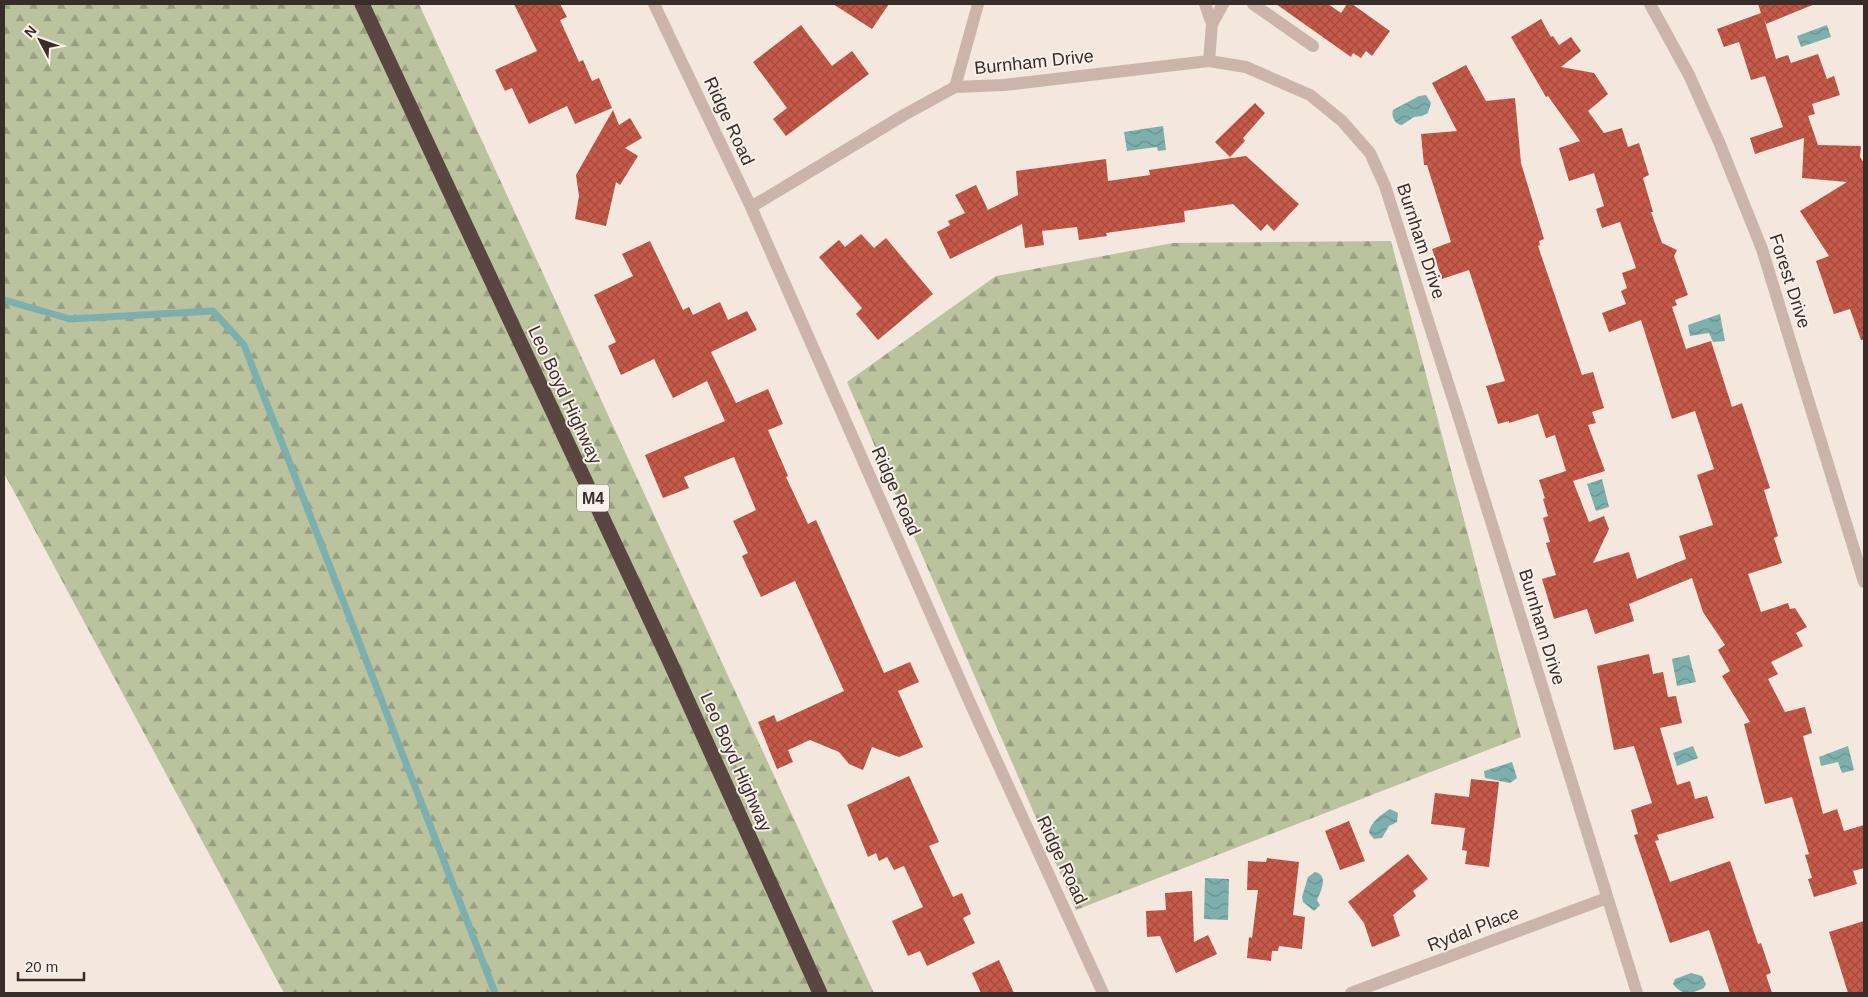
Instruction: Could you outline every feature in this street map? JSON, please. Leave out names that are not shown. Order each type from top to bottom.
[{"type":"highway","name":"Leo Boyd Highway","points":[[362,4],[670,662],[820,993]]},
{"type":"street","name":"Ridge Road","points":[[654,4],[751,208],[971,705],[1103,993]]},
{"type":"street","points":[[955,87],[978,4]]},
{"type":"street","points":[[1205,4],[1212,24],[1209,61]]},
{"type":"street","points":[[1212,24],[1223,4]]},
{"type":"street","points":[[1252,4],[1313,46]]},
{"type":"street","name":"Forest Drive","points":[[1650,4],[1689,75],[1719,142],[1762,249],[1864,582]]},
{"type":"street","name":"Burnham Drive","points":[[751,208],[904,115],[955,87],[1004,85],[1209,61],[1246,67],[1310,95],[1342,121],[1370,153],[1385,186],[1637,993]]},
{"type":"street","name":"Rydal Place","points":[[1351,993],[1607,898]]},
{"type":"green space","points":[[4,4],[419,4],[874,993],[284,993],[4,473]]},
{"type":"green space","points":[[1391,241],[1521,737],[1076,910],[847,382],[996,276],[1173,243]]},
{"type":"water","points":[[1827,25],[1831,37],[1801,47],[1797,36]]},
{"type":"water","points":[[1426,95],[1431,103],[1428,113],[1414,117],[1402,125],[1396,122],[1393,118],[1393,110],[1419,96]]},
{"type":"water","points":[[1163,126],[1166,150],[1158,151],[1157,147],[1127,151],[1124,132]]},
{"type":"water","points":[[1720,314],[1725,341],[1713,342],[1709,333],[1690,336],[1688,325]]},
{"type":"water","points":[[1602,479],[1609,507],[1596,511],[1587,484]]},
{"type":"water","points":[[1689,655],[1696,682],[1677,686],[1672,659]]},
{"type":"water","points":[[1693,746],[1698,758],[1677,766],[1673,753]]},
{"type":"water","points":[[1848,746],[1854,770],[1842,773],[1838,762],[1821,766],[1819,757]]},
{"type":"water","points":[[1512,762],[1517,778],[1510,783],[1485,778],[1484,771]]},
{"type":"water","points":[[1390,809],[1398,813],[1397,822],[1389,826],[1382,838],[1374,839],[1369,833],[1371,825]]},
{"type":"water","points":[[1315,872],[1322,876],[1323,884],[1317,900],[1320,905],[1314,911],[1303,902],[1302,897],[1308,877]]},
{"type":"water","points":[[1205,878],[1229,879],[1228,920],[1204,919]]},
{"type":"water","points":[[1691,973],[1702,976],[1706,984],[1704,988],[1687,993],[1676,988],[1673,984],[1675,979]]},
{"type":"building","points":[[514,4],[560,4],[567,17],[560,20],[579,62],[583,60],[592,81],[599,78],[612,108],[575,124],[567,106],[529,124],[512,88],[505,91],[495,70],[537,51]]},
{"type":"building","points":[[833,4],[889,4],[872,29]]},
{"type":"building","points":[[1276,4],[1328,4],[1341,13],[1347,4],[1352,4],[1390,31],[1372,56],[1366,51],[1361,58],[1353,53],[1351,57]]},
{"type":"building","points":[[1758,4],[1815,4],[1766,24],[1764,19],[1776,59],[1788,55],[1791,63],[1818,54],[1827,79],[1834,76],[1840,95],[1812,104],[1815,114],[1808,116],[1818,145],[1861,146],[1860,157],[1864,163],[1864,340],[1861,340],[1850,309],[1834,314],[1816,261],[1829,256],[1800,211],[1847,182],[1802,178],[1804,138],[1755,154],[1750,138],[1783,127],[1765,76],[1751,80],[1739,42],[1724,47],[1717,29],[1761,13]]},
{"type":"building","points":[[1541,19],[1551,37],[1553,36],[1559,45],[1571,37],[1581,51],[1561,67],[1594,73],[1608,94],[1588,111],[1604,133],[1622,128],[1628,147],[1639,143],[1649,175],[1643,178],[1653,212],[1651,212],[1662,243],[1677,250],[1674,256],[1688,295],[1675,300],[1677,305],[1672,307],[1686,349],[1711,341],[1732,407],[1742,403],[1770,488],[1764,490],[1778,536],[1774,538],[1782,563],[1748,574],[1761,612],[1788,603],[1790,609],[1795,608],[1807,627],[1796,633],[1803,646],[1771,662],[1778,674],[1768,679],[1785,712],[1805,707],[1812,733],[1803,736],[1823,814],[1837,809],[1844,831],[1864,825],[1864,868],[1853,871],[1857,884],[1814,897],[1808,879],[1812,878],[1805,855],[1809,854],[1792,797],[1765,804],[1744,724],[1750,722],[1722,676],[1730,671],[1718,650],[1725,645],[1703,612],[1692,578],[1629,604],[1634,621],[1595,634],[1587,609],[1554,619],[1542,579],[1556,575],[1546,543],[1550,542],[1543,518],[1548,516],[1539,480],[1566,471],[1555,435],[1546,438],[1538,414],[1509,423],[1509,421],[1498,424],[1486,386],[1505,381],[1469,270],[1442,279],[1432,249],[1451,242],[1427,165],[1424,165],[1421,134],[1457,131],[1432,83],[1466,65],[1486,101],[1515,98],[1521,163],[1544,239],[1539,241],[1540,245],[1538,246],[1582,375],[1593,372],[1604,408],[1592,412],[1596,423],[1588,425],[1605,471],[1573,481],[1589,522],[1604,516],[1609,529],[1593,563],[1629,552],[1637,579],[1686,559],[1679,536],[1713,525],[1697,475],[1714,469],[1695,411],[1672,419],[1641,320],[1609,332],[1602,313],[1626,304],[1621,291],[1627,288],[1622,273],[1636,268],[1620,222],[1602,228],[1596,209],[1604,206],[1594,173],[1569,181],[1559,148],[1580,141],[1548,96],[1546,97],[1511,37]]},
{"type":"building","points":[[801,25],[832,66],[852,51],[869,74],[786,136],[773,119],[787,108],[753,62]]},
{"type":"building","points":[[1255,103],[1265,113],[1243,138],[1245,141],[1230,157],[1215,142]]},
{"type":"building","points":[[613,110],[619,125],[630,118],[642,138],[625,148],[638,156],[620,185],[616,182],[606,226],[575,219],[579,196],[576,175]]},
{"type":"building","points":[[1246,156],[1299,204],[1274,231],[1267,224],[1261,231],[1233,204],[1184,211],[1185,222],[1106,233],[1107,236],[1079,240],[1077,227],[1042,231],[1044,245],[1025,248],[1022,224],[950,259],[937,232],[950,225],[948,221],[965,213],[955,195],[976,185],[988,210],[1018,195],[1016,171],[1106,159],[1108,181],[1150,175],[1149,170]]},
{"type":"building","points":[[861,234],[874,248],[886,238],[933,294],[878,340],[856,314],[862,308],[819,257],[839,240],[845,247]]},
{"type":"building","points":[[650,241],[683,310],[689,307],[693,315],[720,302],[728,320],[747,311],[757,330],[711,352],[736,403],[768,389],[783,424],[768,430],[788,476],[786,477],[808,524],[816,520],[884,673],[910,662],[919,682],[898,691],[923,747],[899,757],[872,747],[863,770],[849,764],[839,752],[810,740],[788,750],[793,762],[777,769],[758,722],[774,715],[777,722],[844,691],[795,581],[761,597],[742,556],[748,553],[733,521],[756,510],[734,457],[684,477],[689,488],[663,498],[645,455],[725,421],[707,381],[673,398],[654,359],[621,375],[608,346],[616,342],[594,295],[633,276],[622,254]]},
{"type":"building","points":[[1649,654],[1653,674],[1663,672],[1668,697],[1676,696],[1682,723],[1660,728],[1677,785],[1690,781],[1695,799],[1707,796],[1714,818],[1657,835],[1659,840],[1655,841],[1670,882],[1730,861],[1758,944],[1761,943],[1771,973],[1766,975],[1772,993],[1730,993],[1709,930],[1670,943],[1634,835],[1638,834],[1631,810],[1652,803],[1634,746],[1614,750],[1597,666]]},
{"type":"building","points":[[909,776],[939,842],[929,846],[953,897],[962,893],[971,914],[963,918],[975,943],[927,966],[920,951],[908,956],[892,921],[923,907],[904,866],[894,870],[887,857],[879,861],[876,853],[868,857],[847,805]]},
{"type":"building","points":[[1471,779],[1499,782],[1489,867],[1465,864],[1467,851],[1462,850],[1465,828],[1431,824],[1435,793],[1469,797]]},
{"type":"building","points":[[1349,821],[1365,861],[1340,870],[1325,831]]},
{"type":"building","points":[[1408,854],[1428,879],[1413,891],[1416,896],[1393,915],[1400,936],[1372,947],[1364,923],[1348,902]]},
{"type":"building","points":[[1267,858],[1299,862],[1293,915],[1305,917],[1302,949],[1279,946],[1278,951],[1272,951],[1271,961],[1247,958],[1249,937],[1252,938],[1258,890],[1247,890],[1248,861],[1266,862]]},
{"type":"building","points":[[1192,891],[1194,942],[1208,935],[1217,954],[1176,973],[1160,936],[1147,937],[1146,911],[1166,910],[1165,893]]},
{"type":"building","points":[[1864,921],[1864,993],[1848,993],[1829,932]]},
{"type":"building","points":[[999,960],[1014,993],[981,993],[972,973]]},
{"type":"waterway","points":[[4,300],[70,319],[213,311],[244,345],[495,993]]}]
